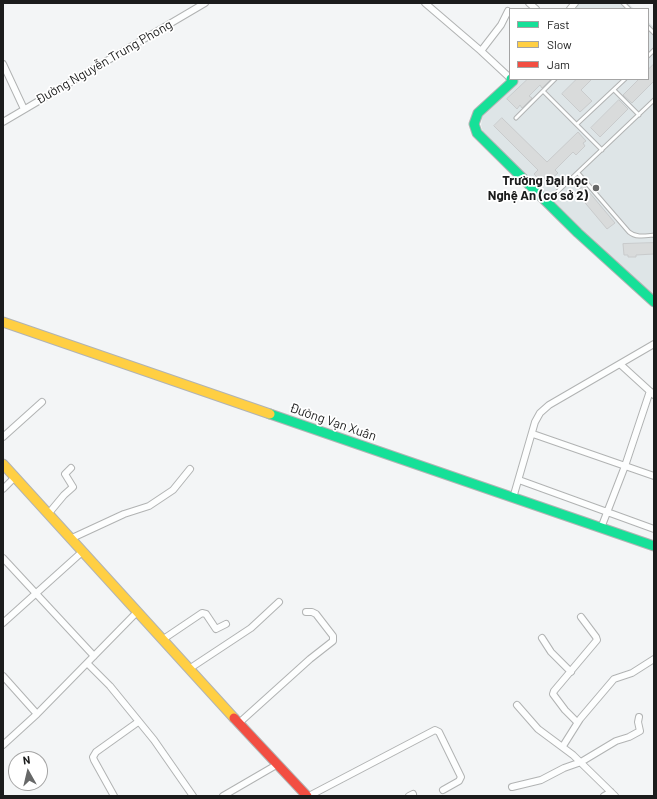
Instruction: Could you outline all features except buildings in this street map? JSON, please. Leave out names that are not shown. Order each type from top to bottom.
[{"type":"street","name":"Đường Nguyễn Trung Phong","points":[[3,122],[205,3]]},
{"type":"street","points":[[430,4],[509,76]]},
{"type":"street","points":[[481,51],[501,25],[508,11]]},
{"type":"street","points":[[3,64],[24,109]]},
{"type":"street","points":[[511,80],[478,114],[474,124],[477,133],[578,233],[654,302]]},
{"type":"street","name":"Đường Vạn Xuân","points":[[3,322],[654,546]]},
{"type":"street","points":[[513,498],[533,434],[535,422],[540,413],[549,405],[654,344]]},
{"type":"street","points":[[601,528],[652,393],[620,364]]},
{"type":"street","points":[[3,437],[42,402]]},
{"type":"street","points":[[533,434],[654,476]]},
{"type":"street","points":[[3,464],[49,513],[82,552],[138,611],[189,670],[308,796],[438,730],[461,777],[459,781],[443,790]]},
{"type":"street","points":[[49,513],[64,494],[73,488],[73,485],[66,474],[71,468]]},
{"type":"street","points":[[70,538],[124,514],[149,506],[172,490],[190,469]]},
{"type":"street","points":[[3,489],[15,477]]},
{"type":"street","points":[[519,480],[654,529]]},
{"type":"street","points":[[3,623],[82,552]]},
{"type":"street","points":[[3,558],[94,656]]},
{"type":"street","points":[[189,670],[250,628],[279,602]]},
{"type":"street","points":[[3,745],[88,664],[138,611]]},
{"type":"street","points":[[239,723],[310,659],[333,641],[333,636],[316,614],[306,612]]},
{"type":"street","points":[[162,640],[202,613],[206,614],[216,629],[226,624]]},
{"type":"street","points":[[577,722],[565,710],[553,694],[596,640],[596,637],[581,617]]},
{"type":"street","points":[[542,638],[551,652],[571,672]]},
{"type":"street","points":[[563,746],[577,722],[614,679],[632,673],[654,659]]},
{"type":"street","points":[[88,664],[110,686],[154,740],[193,796]]},
{"type":"street","points":[[3,676],[37,714]]},
{"type":"street","points":[[517,705],[538,729],[563,746],[613,794]]},
{"type":"street","points":[[512,787],[541,780],[559,770],[581,762],[616,742],[640,731],[638,722],[639,717]]},
{"type":"street","points":[[114,796],[94,760],[94,755],[96,752],[138,722]]},
{"type":"street","points":[[223,796],[278,764]]},
{"type":"street","points":[[604,796],[613,794]]},
{"type":"lane","points":[[622,3],[627,8]]},
{"type":"lane","points":[[516,118],[554,80]]},
{"type":"lane","points":[[577,124],[624,80]]},
{"type":"lane","points":[[614,90],[639,115]]},
{"type":"lane","points":[[543,91],[602,150]]},
{"type":"lane","points":[[555,194],[654,100]]},
{"type":"lane","points":[[651,103],[654,107]]},
{"type":"lane","points":[[578,173],[628,232],[632,235],[638,236],[654,235]]},
{"type":"shaded area","points":[[579,3],[628,3],[633,8],[574,8]]},
{"type":"shaded area","name":"Trường Đại học Nghệ An (cơ sở 2)","points":[[649,23],[654,27],[654,296],[591,240],[484,136],[481,125],[483,113],[513,80],[649,80]]},
{"type":"traffic: fast","points":[[512,80],[513,81],[478,113],[474,124],[477,133],[578,233],[654,302]]},
{"type":"traffic: fast","points":[[270,414],[654,546]]},
{"type":"traffic: slow","points":[[3,322],[270,414]]},
{"type":"traffic: slow","points":[[3,464],[234,718]]},
{"type":"traffic: jam","points":[[234,718],[307,796]]},
{"type":"place","name":"Trường Đại học Nghệ An (cơ sở 2)","points":[[596,188]]}]
